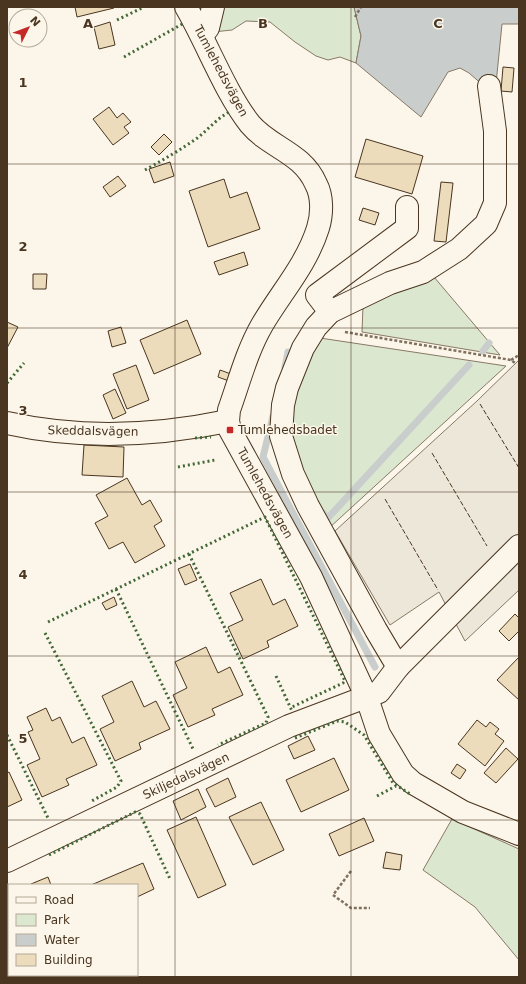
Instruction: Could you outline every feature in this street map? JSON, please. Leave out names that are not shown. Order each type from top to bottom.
[{"type":"street","name":"Tumlehedsvägen","points":[[186,7],[202,34],[238,108],[260,135],[279,145],[302,163],[316,184],[321,210],[318,227],[312,244],[273,307],[253,343],[229,410],[228,421],[230,430],[311,577],[367,698],[379,734],[403,774],[413,783],[463,812],[519,834]]},
{"type":"street","points":[[202,34],[208,28],[213,7]]},
{"type":"street","points":[[398,667],[308,506],[293,474],[281,436],[283,404],[287,388],[303,348],[323,319],[390,283],[423,272],[459,249],[486,224],[495,203],[495,131],[489,86]]},
{"type":"street","points":[[323,319],[317,295],[407,228],[407,206]]},
{"type":"street","name":"Skeddalsvägen","points":[[7,423],[38,430],[123,434],[196,427],[228,421]]},
{"type":"street","name":"Skiljedalsvägen","points":[[7,861],[289,726],[335,707],[367,698],[379,692],[398,667],[519,546]]},
{"type":"path","points":[[355,17],[362,7]]},
{"type":"path","points":[[323,319],[511,360],[515,363]]},
{"type":"path","points":[[511,360],[519,355]]},
{"type":"path","points":[[351,871],[333,895],[351,908],[370,908]]},
{"type":"green space","points":[[197,7],[354,7],[361,36],[356,63],[340,57],[328,60],[316,56],[295,42],[270,22],[246,21],[232,30],[213,32]]},
{"type":"green space","points":[[434,277],[500,355],[362,332],[363,306]]},
{"type":"green space","points":[[320,338],[506,366],[328,529],[297,470],[289,422],[297,384]]},
{"type":"green space","points":[[452,819],[519,849],[519,960],[475,907],[423,870]]},
{"type":"shaded area","points":[[519,360],[519,590],[465,641],[439,592],[390,625],[335,531],[477,401]]},
{"type":"water","points":[[354,7],[519,7],[519,24],[502,24],[496,84],[484,86],[469,73],[460,68],[448,72],[421,117],[356,63],[361,36]]},
{"type":"building","points":[[75,7],[113,7],[114,8],[77,17]]},
{"type":"building","points":[[110,22],[115,45],[99,49],[94,27]]},
{"type":"building","points":[[503,67],[514,68],[512,92],[501,91]]},
{"type":"building","points":[[109,107],[117,118],[123,113],[131,122],[124,127],[129,133],[113,145],[93,119]]},
{"type":"building","points":[[164,134],[172,142],[159,155],[151,147]]},
{"type":"building","points":[[366,139],[423,156],[412,194],[355,177]]},
{"type":"building","points":[[170,162],[174,176],[154,183],[149,169]]},
{"type":"building","points":[[118,176],[126,186],[110,197],[103,187]]},
{"type":"building","points":[[224,179],[230,198],[247,192],[260,229],[208,247],[189,191]]},
{"type":"building","points":[[441,182],[453,183],[446,242],[434,241]]},
{"type":"building","points":[[363,208],[379,213],[375,225],[359,220]]},
{"type":"building","points":[[244,252],[248,265],[219,275],[214,262]]},
{"type":"building","points":[[33,274],[47,274],[46,289],[33,289]]},
{"type":"building","points":[[187,320],[201,354],[154,374],[140,340]]},
{"type":"building","points":[[7,322],[18,327],[7,348]]},
{"type":"building","points":[[121,327],[126,343],[112,347],[108,331]]},
{"type":"building","points":[[136,365],[149,400],[127,409],[113,374]]},
{"type":"building","points":[[220,370],[231,374],[229,381],[218,377]]},
{"type":"building","points":[[115,389],[126,413],[113,419],[103,395]]},
{"type":"building","points":[[84,445],[124,447],[123,477],[82,475]]},
{"type":"building","points":[[127,478],[142,505],[150,500],[162,521],[154,526],[165,546],[135,563],[123,542],[109,549],[95,523],[108,516],[96,495]]},
{"type":"building","points":[[190,564],[197,580],[185,585],[178,569]]},
{"type":"building","points":[[261,579],[273,605],[285,599],[298,626],[267,641],[269,647],[243,659],[228,627],[243,620],[230,593]]},
{"type":"building","points":[[114,597],[117,605],[106,610],[102,603]]},
{"type":"building","points":[[515,614],[519,618],[519,631],[509,641],[499,631]]},
{"type":"building","points":[[206,647],[218,673],[230,667],[243,695],[212,709],[215,715],[188,727],[173,695],[187,688],[175,662]]},
{"type":"building","points":[[519,657],[519,700],[497,680]]},
{"type":"building","points":[[132,681],[144,707],[156,701],[170,729],[139,743],[141,749],[115,761],[100,729],[114,722],[102,696]]},
{"type":"building","points":[[46,708],[52,721],[60,717],[72,743],[84,737],[97,765],[66,779],[69,785],[42,797],[27,765],[40,759],[28,732],[33,730],[27,717]]},
{"type":"building","points":[[477,720],[486,727],[490,722],[499,729],[495,734],[504,741],[485,766],[458,744]]},
{"type":"building","points":[[308,736],[315,750],[294,759],[288,746]]},
{"type":"building","points":[[506,748],[518,759],[496,783],[484,773]]},
{"type":"building","points":[[334,758],[349,790],[301,812],[286,780]]},
{"type":"building","points":[[457,764],[466,770],[460,779],[451,773]]},
{"type":"building","points":[[9,772],[22,800],[7,807],[7,773]]},
{"type":"building","points":[[228,778],[236,797],[215,807],[206,789]]},
{"type":"building","points":[[198,789],[206,807],[181,820],[173,801]]},
{"type":"building","points":[[261,802],[284,850],[253,865],[229,817]]},
{"type":"building","points":[[196,817],[226,885],[198,898],[167,830]]},
{"type":"building","points":[[364,818],[374,841],[339,856],[329,834]]},
{"type":"building","points":[[386,852],[402,855],[400,870],[383,868]]},
{"type":"building","points":[[143,863],[154,889],[138,897],[138,884],[93,884]]},
{"type":"building","points":[[48,877],[51,884],[31,884]]},
{"type":"waterway","points":[[483,351],[489,343]]},
{"type":"waterway","points":[[285,367],[288,352]]},
{"type":"waterway","points":[[323,513],[327,519],[469,365]]},
{"type":"waterway","points":[[273,416],[263,457],[375,667]]},
{"type":"hedge","points":[[117,20],[144,7]]},
{"type":"hedge","points":[[124,57],[184,23]]},
{"type":"hedge","points":[[145,170],[196,139],[231,111]]},
{"type":"hedge","points":[[7,383],[24,363]]},
{"type":"hedge","points":[[195,438],[211,437]]},
{"type":"hedge","points":[[178,467],[215,460]]},
{"type":"hedge","points":[[48,622],[265,517],[345,681],[290,708]]},
{"type":"hedge","points":[[189,554],[268,717],[266,723],[218,745]]},
{"type":"hedge","points":[[116,589],[194,751]]},
{"type":"hedge","points":[[45,633],[121,781],[117,787],[90,802]]},
{"type":"hedge","points":[[276,676],[292,711]]},
{"type":"hedge","points":[[295,738],[337,721],[345,722],[364,735],[393,783],[410,794]]},
{"type":"hedge","points":[[7,735],[49,820]]},
{"type":"hedge","points":[[377,796],[396,786]]},
{"type":"hedge","points":[[49,855],[135,812],[140,814],[170,879]]},
{"type":"fence","points":[[480,404],[519,468]]},
{"type":"fence","points":[[432,453],[487,546]]},
{"type":"fence","points":[[385,499],[438,590]]},
{"type":"place","name":"Tumlehedsbadet","points":[[230,430]]}]
